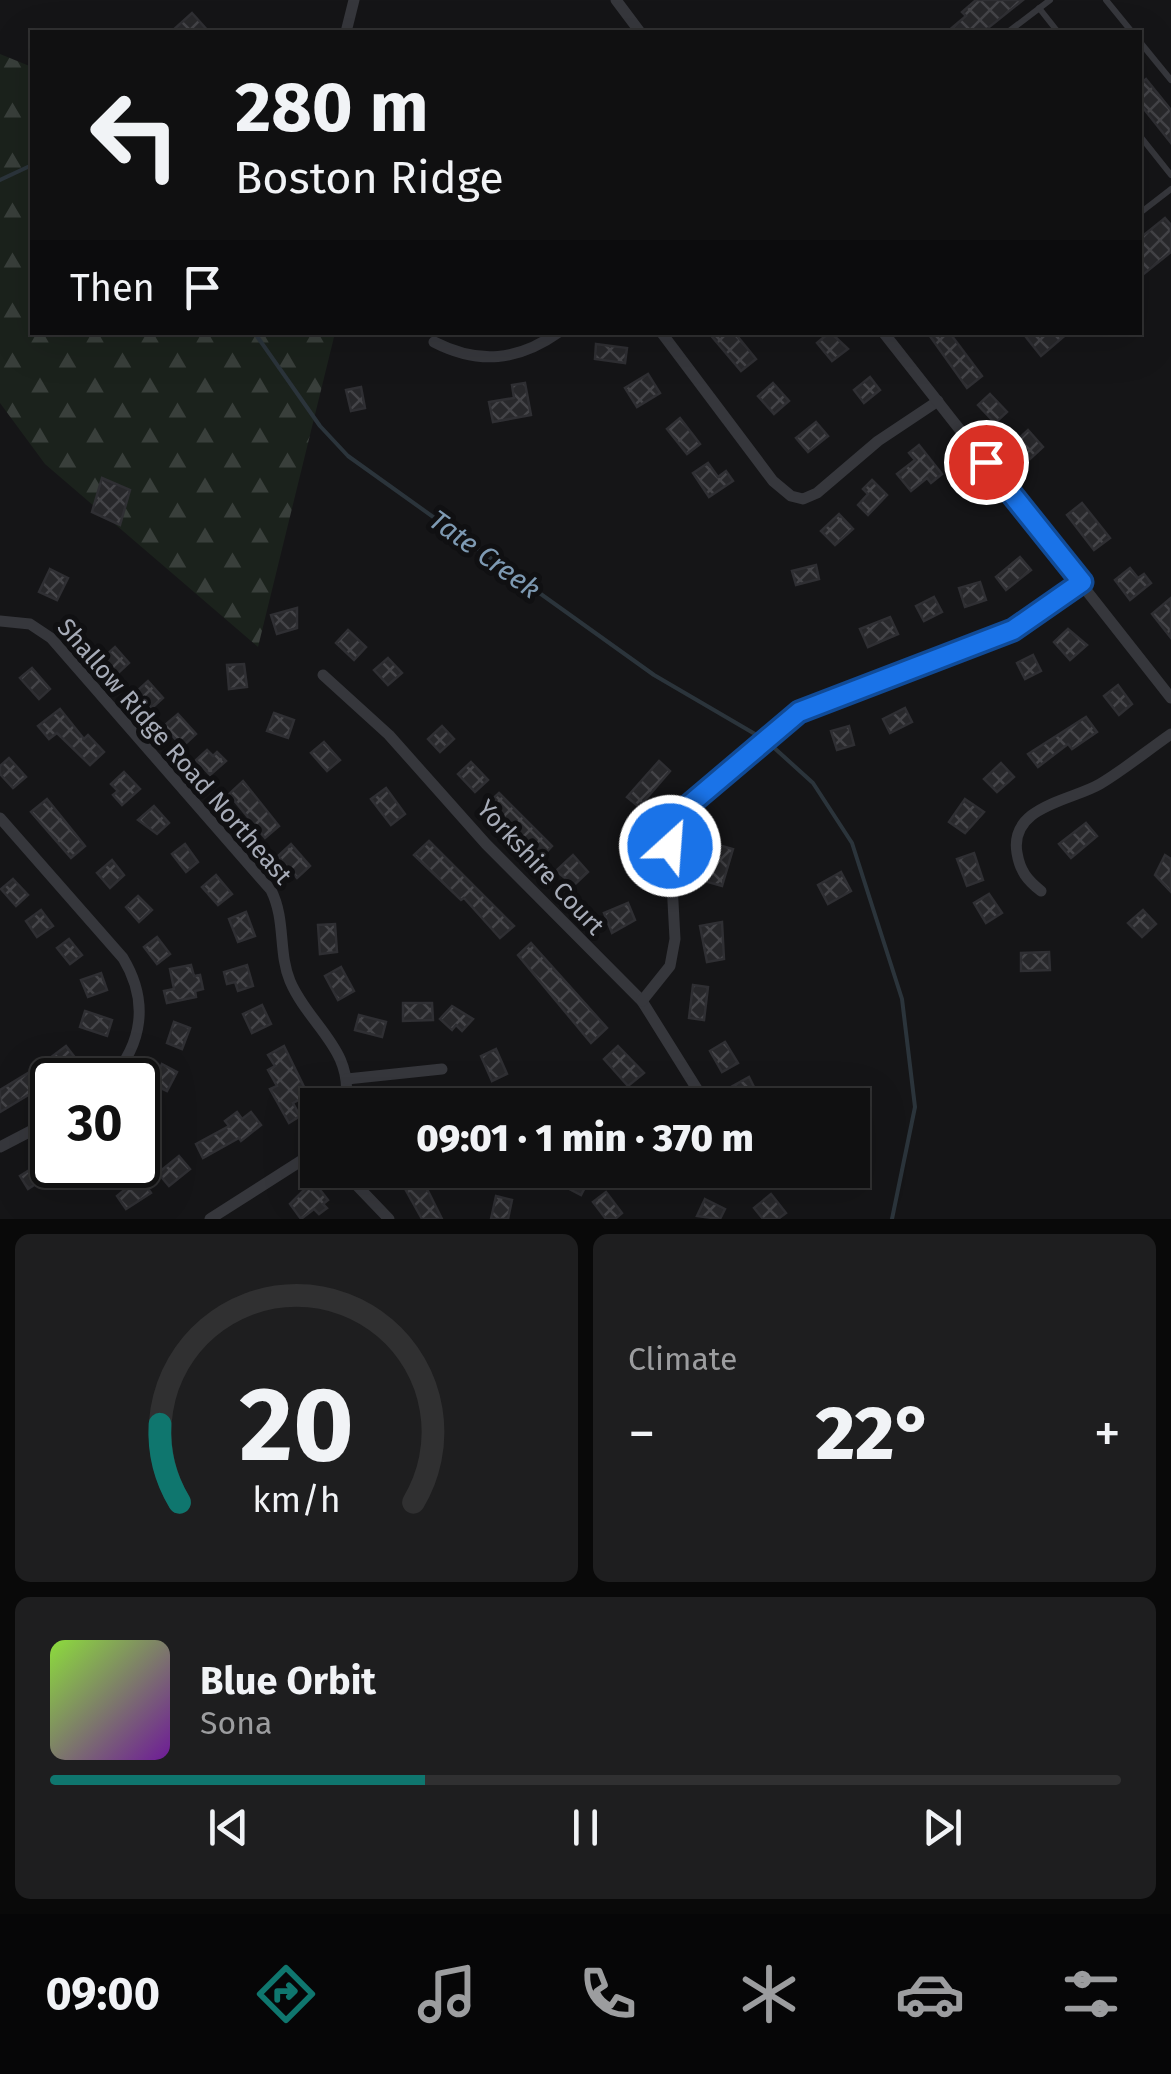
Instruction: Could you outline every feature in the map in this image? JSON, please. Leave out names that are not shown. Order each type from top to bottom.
[{"type":"street","points":[[346,30],[354,0]]},
{"type":"street","points":[[616,0],[638,30]]},
{"type":"street","points":[[434,342],[474,356],[506,356],[531,352],[555,335]]},
{"type":"street","points":[[663,335],[773,481],[791,496],[817,494],[878,441],[938,401]]},
{"type":"street","points":[[885,335],[1171,698]]},
{"type":"street","points":[[642,1001],[670,966],[674,939],[670,846],[682,811],[760,742],[811,704],[1013,630],[1082,582]]},
{"type":"street","name":"Shallow Ridge Road Northeast","points":[[0,621],[30,624],[50,638],[271,890],[282,920],[289,978],[339,1052],[346,1088]]},
{"type":"street","name":"Yorkshire Court","points":[[324,675],[389,735],[486,844],[642,1001],[697,1088]]},
{"type":"street","points":[[1041,891],[1020,868],[1016,845],[1021,824],[1050,803],[1101,783],[1171,734]]},
{"type":"street","points":[[0,818],[123,958],[136,984],[138,1034],[128,1058]]},
{"type":"street","points":[[347,1080],[442,1069]]},
{"type":"street","points":[[0,1147],[30,1131]]},
{"type":"street","points":[[210,1219],[300,1162]]},
{"type":"street","points":[[360,1188],[390,1219]]},
{"type":"lane","points":[[1011,30],[1050,0]]},
{"type":"lane","points":[[1106,0],[1130,30]]},
{"type":"lane","points":[[1039,8],[1056,30]]},
{"type":"lane","points":[[1142,44],[1171,80]]},
{"type":"lane","points":[[1142,139],[1171,176]]},
{"type":"lane","points":[[1142,212],[1171,189]]},
{"type":"green space","points":[[0,54],[30,66],[30,335],[335,335],[258,647],[45,464],[0,403]]},
{"type":"building","points":[[976,0],[1023,0],[986,30],[949,30],[966,16],[962,12]]},
{"type":"building","points":[[192,13],[207,30],[173,30]]},
{"type":"building","points":[[1146,79],[1171,110],[1171,143],[1142,107],[1142,82]]},
{"type":"building","points":[[1165,218],[1171,225],[1171,252],[1142,275],[1142,236]]},
{"type":"building","points":[[711,335],[736,335],[756,359],[741,371]]},
{"type":"building","points":[[833,335],[848,349],[832,361],[817,343]]},
{"type":"building","points":[[929,335],[951,335],[982,376],[967,388]]},
{"type":"building","points":[[1024,335],[1066,335],[1041,356]]},
{"type":"building","points":[[596,344],[627,348],[625,363],[595,359]]},
{"type":"building","points":[[648,374],[660,393],[637,407],[625,388]]},
{"type":"building","points":[[870,377],[880,390],[864,403],[854,390]]},
{"type":"building","points":[[525,383],[531,415],[493,422],[489,402],[514,398],[512,385]]},
{"type":"building","points":[[773,383],[789,401],[774,414],[758,396]]},
{"type":"building","points":[[361,387],[365,408],[351,411],[346,390]]},
{"type":"building","points":[[990,394],[1007,412],[995,423],[978,405]]},
{"type":"building","points":[[680,418],[700,444],[687,454],[667,429]]},
{"type":"building","points":[[816,422],[828,436],[808,452],[796,438]]},
{"type":"building","points":[[1028,430],[1043,447],[1030,459],[1015,442]]},
{"type":"building","points":[[919,445],[942,474],[931,483],[927,478],[911,491],[897,474],[915,460],[909,453]]},
{"type":"building","points":[[708,463],[718,477],[726,471],[733,481],[709,497],[693,473]]},
{"type":"building","points":[[102,478],[130,490],[120,525],[92,512]]},
{"type":"building","points":[[872,480],[887,495],[868,515],[858,505],[868,494],[863,489]]},
{"type":"building","points":[[1082,503],[1110,538],[1094,550],[1067,515]]},
{"type":"building","points":[[839,514],[853,529],[835,545],[821,531]]},
{"type":"building","points":[[1020,557],[1031,570],[1006,590],[996,577]]},
{"type":"building","points":[[816,565],[819,579],[796,585],[792,571]]},
{"type":"building","points":[[1130,568],[1138,578],[1144,574],[1151,583],[1130,600],[1115,580]]},
{"type":"building","points":[[50,569],[68,578],[57,600],[39,592]]},
{"type":"building","points":[[980,582],[986,600],[965,607],[959,588]]},
{"type":"building","points":[[934,597],[942,612],[924,621],[916,606]]},
{"type":"building","points":[[1171,598],[1171,638],[1152,614]]},
{"type":"building","points":[[297,608],[297,628],[277,634],[271,615]]},
{"type":"building","points":[[890,617],[898,634],[868,647],[860,629]]},
{"type":"building","points":[[1068,629],[1087,645],[1070,660],[1054,642]]},
{"type":"building","points":[[348,630],[366,647],[354,660],[336,643]]},
{"type":"building","points":[[115,647],[129,663],[117,674],[103,658]]},
{"type":"building","points":[[1033,655],[1041,671],[1025,679],[1017,663]]},
{"type":"building","points":[[388,658],[402,673],[388,685],[374,670]]},
{"type":"building","points":[[244,664],[247,687],[229,689],[227,665]]},
{"type":"building","points":[[32,668],[50,689],[39,699],[20,678]]},
{"type":"building","points":[[148,681],[163,698],[152,708],[137,691]]},
{"type":"building","points":[[1118,685],[1132,704],[1119,715],[1104,696]]},
{"type":"building","points":[[905,708],[912,722],[890,733],[883,719]]},
{"type":"building","points":[[60,709],[84,739],[88,735],[104,752],[90,765],[57,733],[49,739],[38,726]]},
{"type":"building","points":[[274,713],[294,720],[288,738],[267,731]]},
{"type":"building","points":[[178,714],[196,734],[182,747],[164,726]]},
{"type":"building","points":[[1086,717],[1097,732],[1072,749],[1068,744],[1038,767],[1028,754]]},
{"type":"building","points":[[442,726],[454,739],[440,752],[428,739]]},
{"type":"building","points":[[849,726],[854,745],[837,750],[831,731]]},
{"type":"building","points":[[324,742],[340,760],[327,771],[311,753]]},
{"type":"building","points":[[207,750],[213,756],[217,752],[226,761],[210,775],[196,760]]},
{"type":"building","points":[[9,758],[26,777],[13,788],[0,774],[0,766]]},
{"type":"building","points":[[659,761],[670,771],[639,807],[627,797]]},
{"type":"building","points":[[471,762],[488,780],[475,792],[458,774]]},
{"type":"building","points":[[1001,763],[1014,777],[997,792],[984,779]]},
{"type":"building","points":[[124,772],[140,789],[122,805],[113,795],[118,791],[111,784]]},
{"type":"building","points":[[243,781],[279,826],[265,838],[229,794]]},
{"type":"building","points":[[386,788],[405,814],[391,825],[371,799]]},
{"type":"building","points":[[499,793],[552,846],[541,858],[485,806]]},
{"type":"building","points":[[47,799],[85,846],[71,858],[31,812]]},
{"type":"building","points":[[965,799],[984,812],[965,833],[949,822]]},
{"type":"building","points":[[154,806],[169,823],[157,834],[138,820]]},
{"type":"building","points":[[1086,823],[1097,836],[1071,858],[1059,844]]},
{"type":"building","points":[[429,841],[514,926],[500,938],[464,898],[461,900],[414,855]]},
{"type":"building","points":[[185,844],[198,862],[186,872],[172,854]]},
{"type":"building","points":[[291,844],[310,866],[297,878],[278,856]]},
{"type":"building","points":[[715,844],[733,849],[722,886],[704,881]]},
{"type":"building","points":[[974,853],[983,880],[967,886],[957,859]]},
{"type":"building","points":[[573,855],[588,872],[574,885],[556,871]]},
{"type":"building","points":[[1165,855],[1171,859],[1171,892],[1155,875]]},
{"type":"building","points":[[112,860],[124,875],[110,888],[97,873]]},
{"type":"building","points":[[841,872],[851,891],[828,904],[818,885]]},
{"type":"building","points":[[216,875],[232,894],[218,905],[202,887]]},
{"type":"building","points":[[13,879],[28,895],[16,906],[1,889]]},
{"type":"building","points":[[989,894],[1002,913],[986,923],[974,903]]},
{"type":"building","points":[[138,896],[152,910],[139,922],[126,907]]},
{"type":"building","points":[[628,903],[635,920],[612,933],[604,913]]},
{"type":"building","points":[[41,910],[53,926],[37,937],[26,921]]},
{"type":"building","points":[[1143,910],[1156,924],[1142,937],[1128,923]]},
{"type":"building","points":[[246,912],[255,936],[238,942],[229,919]]},
{"type":"building","points":[[722,922],[724,959],[707,962],[700,926]]},
{"type":"building","points":[[335,924],[337,952],[320,954],[318,925]]},
{"type":"building","points":[[157,937],[170,954],[157,964],[144,947]]},
{"type":"building","points":[[69,939],[82,955],[70,964],[57,948]]},
{"type":"building","points":[[531,943],[607,1028],[591,1043],[518,955]]},
{"type":"building","points":[[1049,952],[1050,970],[1021,971],[1021,953]]},
{"type":"building","points":[[191,965],[194,976],[200,975],[203,989],[195,991],[196,997],[167,1003],[164,991],[174,989],[170,969]]},
{"type":"building","points":[[247,965],[253,986],[238,991],[235,982],[227,984],[224,972]]},
{"type":"building","points":[[341,967],[354,991],[338,1000],[325,976]]},
{"type":"building","points":[[101,973],[107,990],[88,997],[81,980]]},
{"type":"building","points":[[693,985],[708,987],[704,1020],[689,1018]]},
{"type":"building","points":[[403,1003],[432,1003],[433,1020],[403,1021]]},
{"type":"building","points":[[262,1005],[271,1024],[252,1033],[243,1014]]},
{"type":"building","points":[[452,1006],[473,1019],[462,1031],[456,1025],[452,1030],[440,1019]]},
{"type":"building","points":[[85,1011],[112,1020],[107,1036],[80,1027]]},
{"type":"building","points":[[359,1015],[386,1022],[382,1037],[355,1030]]},
{"type":"building","points":[[174,1022],[190,1028],[182,1049],[167,1043]]},
{"type":"building","points":[[725,1042],[738,1063],[722,1072],[710,1051]]},
{"type":"building","points":[[66,1046],[75,1058],[50,1058]]},
{"type":"building","points":[[284,1046],[305,1088],[300,1088],[300,1099],[293,1103],[300,1116],[289,1123],[270,1089],[277,1086],[268,1070],[275,1066],[268,1055]]},
{"type":"building","points":[[618,1046],[644,1073],[628,1086],[604,1059]]},
{"type":"building","points":[[496,1049],[507,1074],[492,1081],[481,1056]]},
{"type":"building","points":[[162,1064],[177,1072],[167,1091],[160,1088]]},
{"type":"building","points":[[30,1072],[30,1094],[0,1112],[0,1090]]},
{"type":"building","points":[[749,1077],[754,1088],[732,1088]]},
{"type":"building","points":[[237,1112],[242,1119],[251,1112],[261,1125],[241,1141],[239,1138],[203,1158],[196,1144],[229,1126],[225,1121]]},
{"type":"building","points":[[179,1156],[190,1169],[169,1186],[160,1171]]},
{"type":"building","points":[[30,1170],[30,1188],[28,1189],[20,1176]]},
{"type":"building","points":[[127,1188],[148,1188],[151,1193],[126,1209],[117,1196]]},
{"type":"building","points":[[306,1188],[319,1188],[328,1200],[323,1204],[327,1208],[319,1214],[314,1209],[301,1219],[290,1204]]},
{"type":"building","points":[[405,1188],[426,1188],[442,1219],[422,1219]]},
{"type":"building","points":[[606,1192],[622,1213],[615,1219],[606,1219],[593,1202]]},
{"type":"building","points":[[771,1194],[786,1213],[778,1219],[763,1219],[754,1208]]},
{"type":"building","points":[[496,1196],[512,1200],[508,1219],[491,1219]]},
{"type":"building","points":[[705,1199],[725,1209],[720,1219],[697,1216]]},
{"type":"waterway","name":"Tate Creek","points":[[0,180],[30,166]]},
{"type":"waterway","name":"Tate Creek","points":[[256,335],[320,426],[348,456],[654,675],[755,734]]},
{"type":"waterway","name":"Tate Creek","points":[[771,745],[813,783],[852,843],[902,999],[915,1107],[892,1219]]},
{"type":"route","points":[[670,846],[682,811],[760,742],[811,704],[1013,630],[1039,616],[1082,582],[986,462]]}]
